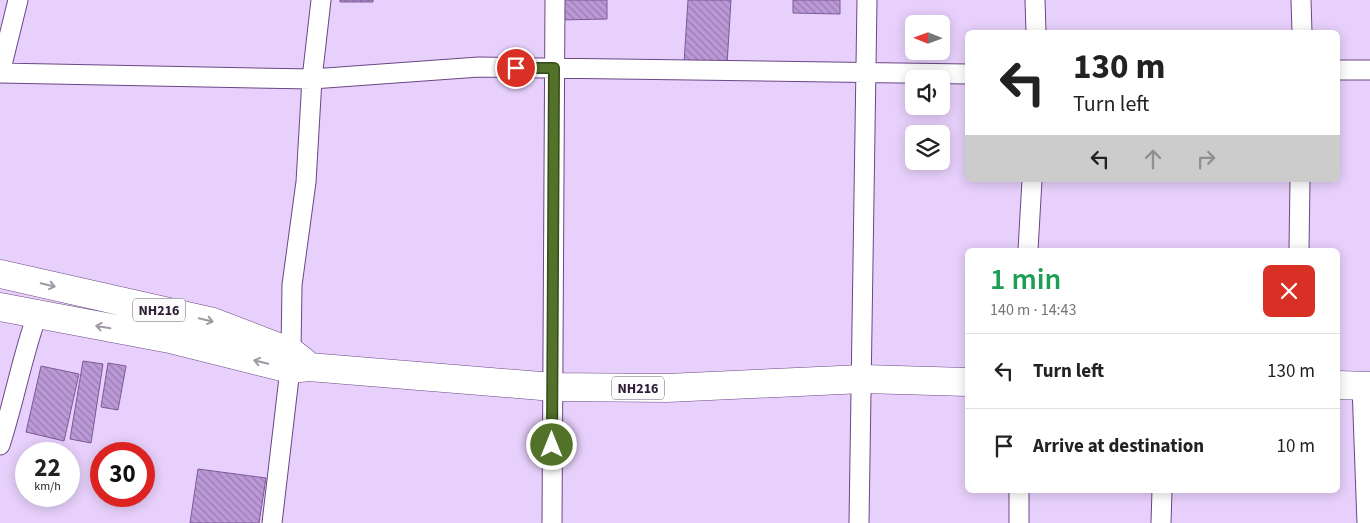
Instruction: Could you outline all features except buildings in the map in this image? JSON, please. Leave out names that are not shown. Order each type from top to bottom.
[{"type":"highway","name":"NH216","points":[[0,274],[213,322],[297,362]]},
{"type":"highway","name":"NH216","points":[[0,307],[297,362],[553,387],[667,388],[863,379],[965,382]]},
{"type":"street","points":[[18,0],[0,73],[312,79],[479,67],[965,74]]},
{"type":"street","points":[[272,523],[297,362],[292,285],[306,182],[312,79],[321,0]]},
{"type":"street","points":[[552,523],[555,0]]},
{"type":"street","points":[[859,523],[863,379],[867,0]]},
{"type":"street","points":[[1035,0],[1036,30]]},
{"type":"street","points":[[1302,0],[1302,30]]},
{"type":"street","points":[[1340,70],[1370,70]]},
{"type":"street","points":[[1028,248],[1032,182]]},
{"type":"street","points":[[1299,248],[1300,182]]},
{"type":"street","points":[[0,445],[15,398],[27,343],[38,315]]},
{"type":"street","points":[[1356,386],[1367,523]]},
{"type":"street","points":[[1018,523],[1019,493]]},
{"type":"street","points":[[1162,493],[1162,523]]},
{"type":"route","points":[[516,68],[554,68],[552,445]]}]
